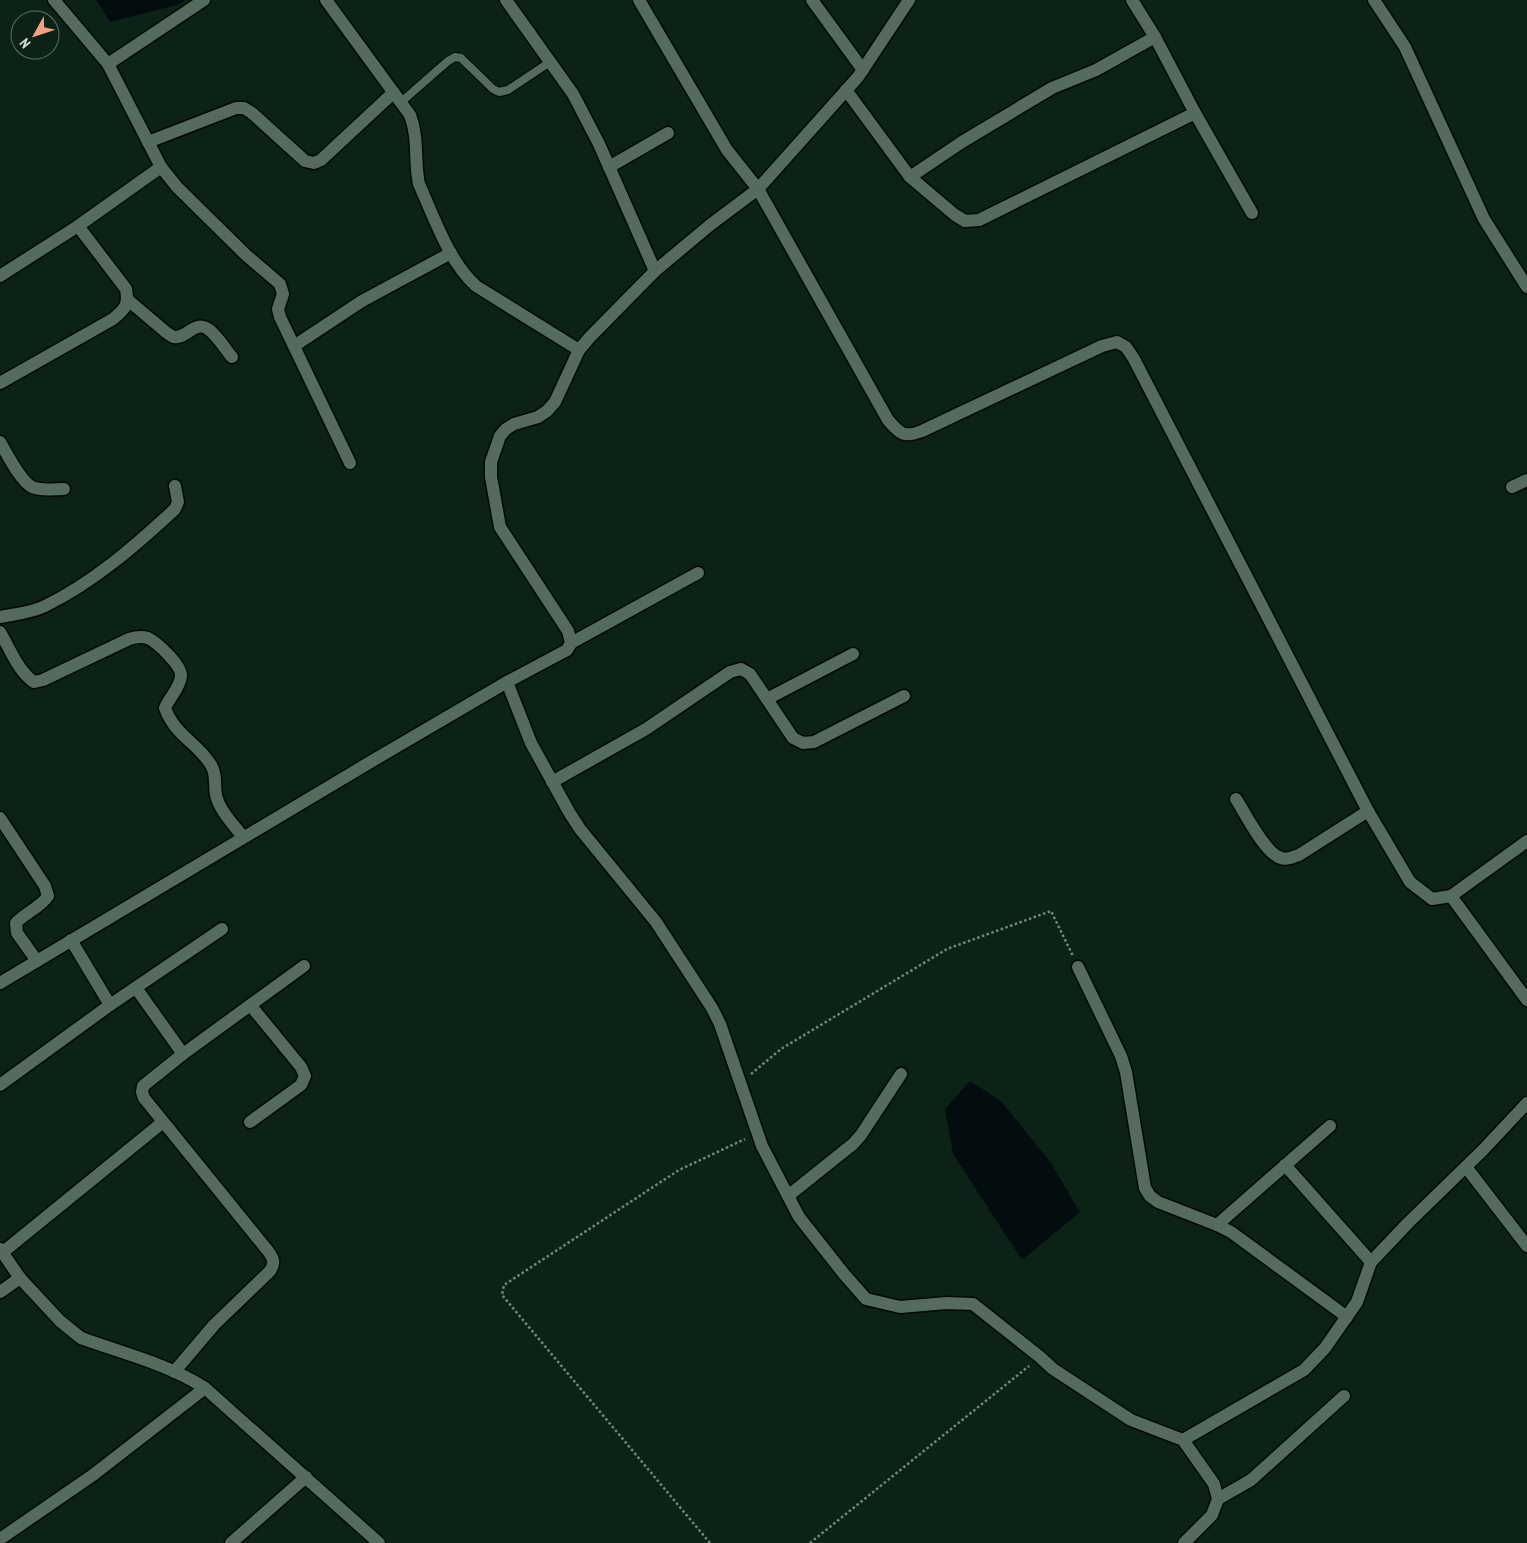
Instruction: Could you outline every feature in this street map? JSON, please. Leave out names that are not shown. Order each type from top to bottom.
[{"type":"street","points":[[54,0],[108,64],[161,167],[177,187],[246,255],[280,284],[282,294],[278,309],[280,317],[350,463]]},
{"type":"street","points":[[108,64],[204,0]]},
{"type":"street","points":[[326,0],[410,116],[414,126],[419,184],[451,252],[466,277],[476,286],[580,350]]},
{"type":"street","points":[[506,0],[573,94],[609,167],[655,271]]},
{"type":"street","points":[[639,0],[727,150],[758,189],[888,420],[899,433],[911,435],[1102,346],[1117,342],[1126,347],[1134,359],[1368,811],[1410,882],[1432,899],[1450,896],[1527,841]]},
{"type":"street","points":[[812,0],[863,70]]},
{"type":"street","points":[[571,643],[568,631],[500,527],[491,477],[491,462],[500,436],[514,424],[538,417],[547,411],[555,402],[580,350],[590,337],[655,271],[710,225],[758,189],[863,70],[909,0]]},
{"type":"street","points":[[1132,0],[1155,37],[1195,113],[1252,213]]},
{"type":"street","points":[[1374,0],[1405,47],[1484,219],[1527,287]]},
{"type":"street","points":[[910,177],[962,142],[1052,88],[1096,70],[1155,37]]},
{"type":"street","points":[[846,90],[910,177],[955,215],[965,221],[979,220],[1195,113]]},
{"type":"street","points":[[148,142],[236,108],[244,108],[305,161],[314,163],[321,160],[397,98]]},
{"type":"street","points":[[609,167],[668,133]]},
{"type":"street","points":[[0,276],[78,226],[161,167]]},
{"type":"street","points":[[0,383],[113,319],[124,310],[128,300],[126,289],[78,226]]},
{"type":"street","points":[[294,346],[362,301],[451,252]]},
{"type":"street","points":[[128,300],[174,337],[182,336],[201,326],[208,329],[232,357]]},
{"type":"street","points":[[0,442],[25,481],[31,487],[64,489]]},
{"type":"street","points":[[1512,487],[1527,480]]},
{"type":"street","points":[[0,617],[36,610],[45,606],[85,583],[131,550],[175,510],[178,502],[175,486]]},
{"type":"street","points":[[0,983],[243,837],[507,682],[567,650],[571,643],[698,574]]},
{"type":"street","points":[[0,632],[21,670],[34,682],[43,680],[129,639],[147,637],[156,643],[177,664],[182,674],[165,708],[168,718],[184,737],[208,759],[216,775],[216,795],[220,805],[243,837]]},
{"type":"street","points":[[767,699],[853,654]]},
{"type":"street","points":[[552,782],[646,729],[730,672],[741,669],[750,674],[793,738],[803,743],[814,742],[904,696]]},
{"type":"street","points":[[507,682],[531,743],[580,829],[656,922],[712,1008],[720,1024],[762,1146],[799,1217],[866,1299],[900,1307],[947,1303],[973,1304],[1040,1357],[1052,1369],[1131,1420],[1183,1440],[1214,1484],[1218,1500],[1212,1515],[1184,1543]]},
{"type":"street","points":[[1236,799],[1268,849],[1277,857],[1289,859],[1299,855],[1368,811]]},
{"type":"street","points":[[0,818],[45,886],[48,896],[43,904],[16,923],[18,933],[37,960]]},
{"type":"street","points":[[1450,896],[1527,1000]]},
{"type":"street","points":[[0,1084],[222,929]]},
{"type":"street","points":[[70,940],[110,1006]]},
{"type":"street","points":[[174,1372],[209,1330],[270,1271],[274,1264],[273,1258],[268,1251],[144,1098],[143,1086],[182,1054],[304,966]]},
{"type":"street","points":[[1078,967],[1121,1056],[1126,1072],[1145,1188],[1150,1196],[1158,1202],[1218,1224],[1347,1317]]},
{"type":"street","points":[[136,988],[182,1054]]},
{"type":"street","points":[[250,1122],[301,1085],[305,1076],[301,1067],[251,1006]]},
{"type":"street","points":[[788,1196],[853,1144],[861,1135],[901,1074]]},
{"type":"street","points":[[1183,1440],[1304,1370],[1325,1348],[1358,1302],[1371,1262],[1527,1103]]},
{"type":"street","points":[[162,1122],[2,1251],[20,1278],[60,1321],[81,1338],[174,1372],[205,1388],[380,1543]]},
{"type":"street","points":[[1218,1224],[1330,1126]]},
{"type":"street","points":[[1286,1165],[1371,1262]]},
{"type":"street","points":[[1466,1167],[1527,1246]]},
{"type":"street","points":[[0,1292],[20,1278]]},
{"type":"street","points":[[0,1539],[93,1475],[205,1388]]},
{"type":"street","points":[[1218,1500],[1251,1480],[1344,1396]]},
{"type":"street","points":[[231,1543],[306,1477]]},
{"type":"lane","points":[[397,98],[455,57],[461,58],[493,89],[499,92],[508,90],[550,62]]},
{"type":"path","points":[[740,1084],[781,1049],[947,949],[1051,911],[1078,967]]},
{"type":"path","points":[[710,1543],[502,1295],[504,1285],[679,1170],[758,1133]]},
{"type":"path","points":[[810,1543],[1040,1357]]},
{"type":"shaded area","points":[[96,0],[185,0],[177,5],[110,22]]},
{"type":"shaded area","points":[[970,1081],[1001,1101],[1051,1163],[1080,1212],[1022,1260],[953,1154],[945,1109]]}]
